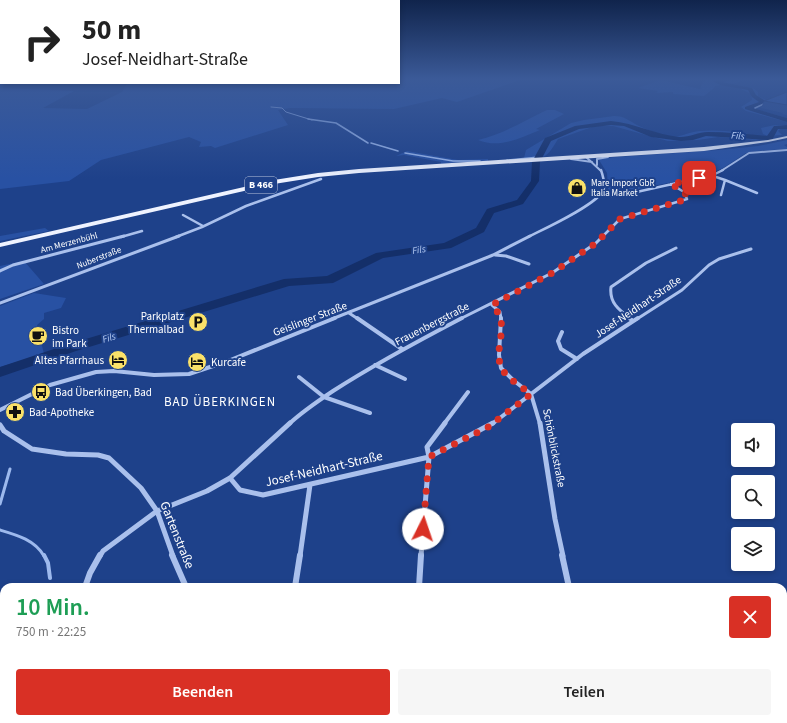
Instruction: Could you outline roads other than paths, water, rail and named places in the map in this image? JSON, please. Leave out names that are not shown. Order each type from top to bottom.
[{"type":"main road","name":"B 466","points":[[0,245],[248,188],[301,178],[359,171],[631,154],[732,146],[787,137]]},
{"type":"street","points":[[586,157],[596,164],[602,172],[604,188],[601,194],[617,196],[713,175],[726,169],[749,153],[787,150]]},
{"type":"street","points":[[596,164],[599,158],[631,154]]},
{"type":"street","points":[[559,158],[577,159],[596,164]]},
{"type":"street","points":[[713,175],[757,193]]},
{"type":"street","name":"Nuberstraße","points":[[0,303],[203,226],[246,206],[321,179]]},
{"type":"street","points":[[721,195],[725,180]]},
{"type":"street","name":"Frauenbergstraße","points":[[86,583],[90,573],[103,550],[157,511],[207,491],[230,478],[302,412],[374,365],[402,349],[492,305],[552,273],[596,243],[620,219],[687,199],[684,192],[671,184]]},
{"type":"street","name":"Geislinger Straße","points":[[0,410],[50,385],[96,372],[128,372],[154,375],[189,374],[228,361],[493,255],[585,207],[601,194]]},
{"type":"street","points":[[183,215],[203,226]]},
{"type":"street","name":"Am Merzenbühl","points":[[0,271],[14,265],[142,231]]},
{"type":"street","points":[[633,321],[614,306],[609,296],[611,287],[646,263],[676,248]]},
{"type":"street","name":"Josef-Neidhart-Straße","points":[[230,478],[240,490],[263,495],[429,457],[488,427],[577,359],[682,290],[709,265],[718,260],[751,249]]},
{"type":"street","points":[[493,255],[506,256],[529,264]]},
{"type":"street","points":[[492,305],[500,312],[502,323],[499,355],[501,368],[513,380],[531,394]]},
{"type":"street","points":[[349,313],[402,349]]},
{"type":"street","points":[[562,332],[558,341],[561,349],[577,359]]},
{"type":"street","points":[[374,365],[405,379]]},
{"type":"street","points":[[299,377],[324,397],[370,413]]},
{"type":"street","points":[[419,583],[429,457],[427,447],[468,392]]},
{"type":"street","name":"Schönblickstraße","points":[[531,394],[540,424],[555,519],[568,583]]},
{"type":"street","name":"Gartenstraße","points":[[0,425],[4,431],[32,449],[66,454],[98,455],[109,458],[141,488],[157,511],[168,545],[184,583]]},
{"type":"street","points":[[296,583],[310,485]]},
{"type":"waterway","points":[[286,112],[309,119]]},
{"type":"waterway","name":"Fils","points":[[759,112],[787,120]]},
{"type":"waterway","points":[[309,119],[336,123],[368,143]]},
{"type":"waterway","name":"Fils","points":[[0,372],[71,348],[288,282],[329,280],[380,255],[447,246],[480,230],[490,211],[520,202],[535,181],[536,162],[548,140],[577,127],[611,123],[625,124],[654,135],[681,139],[693,138],[706,134],[769,138],[776,127],[787,127]]},
{"type":"waterway","points":[[371,143],[398,151]]},
{"type":"waterway","points":[[405,153],[453,161],[480,161]]},
{"type":"waterway","points":[[507,160],[539,157]]},
{"type":"waterway","points":[[0,504],[10,469]]},
{"type":"waterway","points":[[0,530],[19,536],[31,542],[44,556]]},
{"type":"waterway","points":[[44,555],[48,563],[50,578]]},
{"type":"place","name":"Mare Import GbR Italia Market","points":[[577,188]]},
{"type":"place","name":"Parkplatz Thermalbad","points":[[198,322]]},
{"type":"place","name":"Bistro im Park","points":[[38,336]]},
{"type":"place","name":"Altes Pfarrhaus","points":[[118,360]]},
{"type":"place","name":"Kurcafe","points":[[197,362]]},
{"type":"place","name":"Bad Überkingen, Bad","points":[[41,392]]},
{"type":"place","name":"Bad-Apotheke","points":[[15,412]]},
{"type":"district","name":"BAD ÜBERKINGEN","points":[[220,402]]}]
